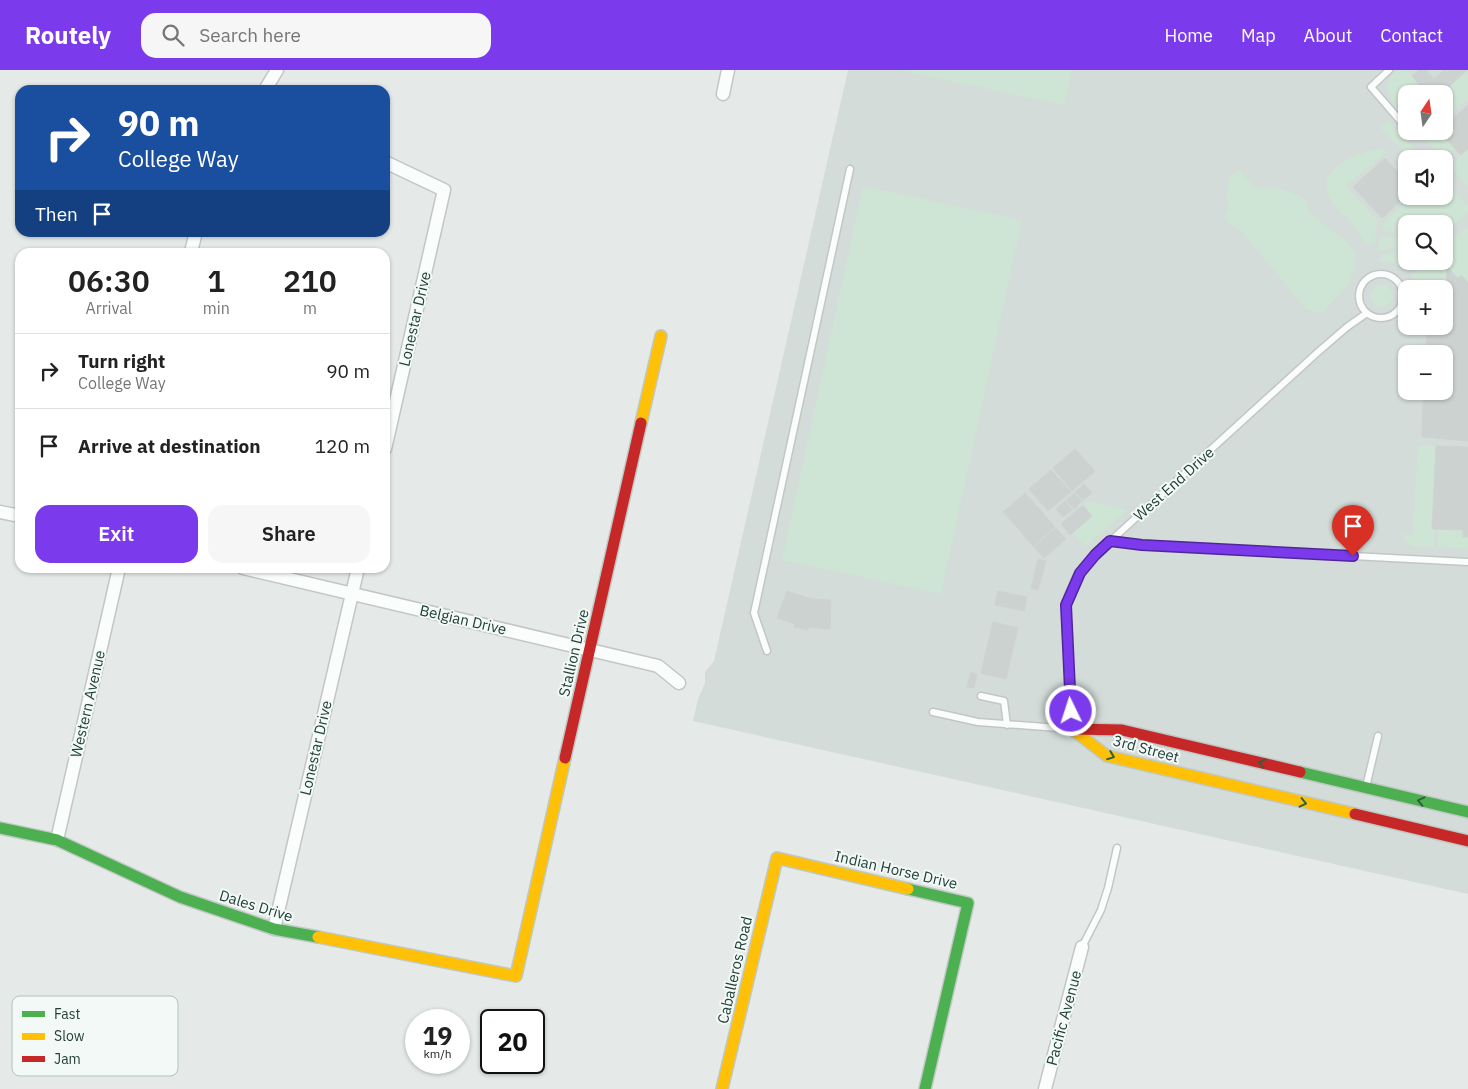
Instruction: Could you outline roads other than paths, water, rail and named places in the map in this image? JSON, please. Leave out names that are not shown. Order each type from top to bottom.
[{"type":"street","points":[[268,85],[277,70]]},
{"type":"street","points":[[723,94],[728,70]]},
{"type":"street","name":"Lonestar Drive","points":[[390,164],[444,190],[390,427]]},
{"type":"street","name":"Stallion Drive","points":[[516,976],[661,336]]},
{"type":"street","points":[[0,512],[15,515]]},
{"type":"street","name":"Western Avenue","points":[[57,840],[119,573]]},
{"type":"street","name":"Belgian Drive","points":[[264,573],[658,666],[679,683]]},
{"type":"street","name":"Lonestar Drive","points":[[274,929],[357,573]]},
{"type":"street","name":"3rd Street","points":[[1072,728],[1122,730],[1468,812]]},
{"type":"street","name":"3rd Street","points":[[1072,728],[1107,756],[1468,841]]},
{"type":"street","name":"Dales Drive","points":[[0,828],[57,840],[180,897],[274,929],[516,976]]},
{"type":"street","name":"Caballeros Road","points":[[722,1089],[777,858]]},
{"type":"street","name":"Indian Horse Drive","points":[[777,858],[968,903],[925,1089]]},
{"type":"street","name":"Pacific Avenue","points":[[1045,1089],[1082,947]]},
{"type":"lane","points":[[1389,70],[1370,87],[1398,118]]},
{"type":"lane","points":[[767,651],[754,613],[850,169]]},
{"type":"lane","points":[[1383,274],[1395,279],[1402,289],[1403,302],[1395,314],[1381,318],[1368,313],[1359,298],[1362,286],[1371,277],[1383,274]]},
{"type":"lane","name":"West End Drive","points":[[1072,728],[1066,605],[1080,573],[1110,541],[1318,352],[1347,327],[1368,313]]},
{"type":"lane","points":[[1110,541],[1142,545],[1468,562]]},
{"type":"lane","points":[[981,696],[1004,701],[1007,725]]},
{"type":"lane","points":[[933,712],[978,722],[1072,728]]},
{"type":"lane","points":[[1365,788],[1378,736]]},
{"type":"lane","points":[[1082,947],[1100,910],[1108,888],[1117,848]]}]
